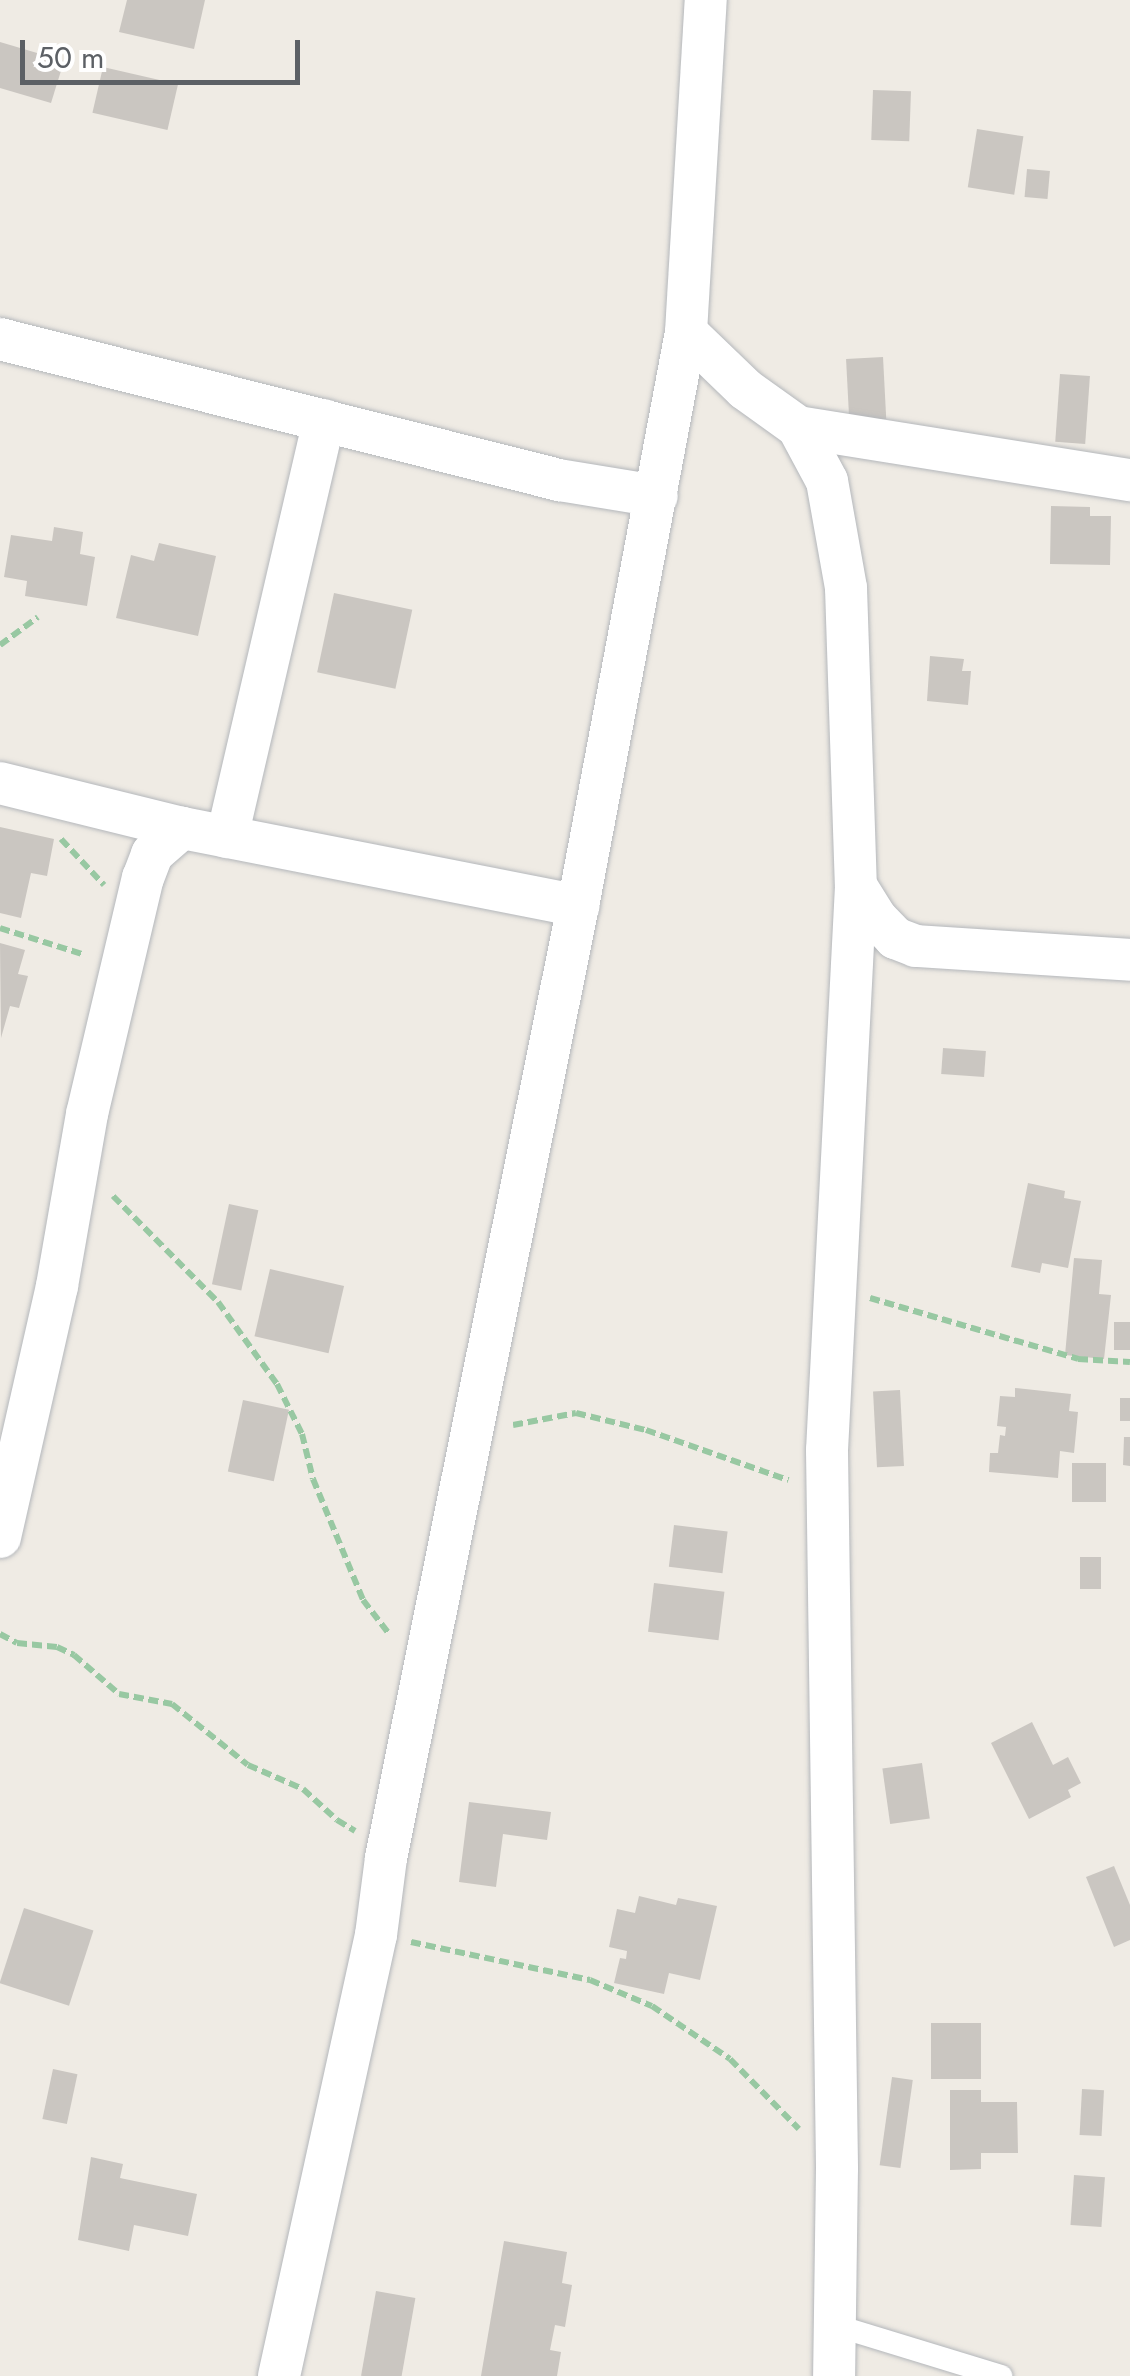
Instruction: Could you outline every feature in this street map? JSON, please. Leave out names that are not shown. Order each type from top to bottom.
[{"type":"street","points":[[279,2376],[376,1935],[386,1858],[578,906],[686,332],[706,0]]},
{"type":"street","points":[[686,332],[746,390],[798,426],[1130,480]]},
{"type":"street","points":[[0,340],[559,480],[656,496]]},
{"type":"street","points":[[228,837],[324,420]]},
{"type":"street","points":[[798,426],[827,481],[846,588],[856,886],[828,1494],[837,2168],[834,2376]]},
{"type":"street","points":[[11,786],[182,828],[578,906]]},
{"type":"street","points":[[0,1537],[57,1286],[86,1114],[132,921],[152,854],[182,828]]},
{"type":"street","points":[[856,886],[876,918],[896,938],[916,946],[1130,960]]},
{"type":"lane","points":[[834,2325],[1001,2376]]},
{"type":"path","points":[[0,645],[38,617]]},
{"type":"path","points":[[11,786],[132,921]]},
{"type":"path","points":[[0,928],[122,966]]},
{"type":"path","points":[[105,1187],[218,1302],[277,1384],[302,1434],[313,1479],[363,1600],[423,1680]]},
{"type":"path","points":[[836,1288],[1078,1359],[1130,1362]]},
{"type":"path","points":[[468,1449],[525,1420],[576,1413],[646,1430],[828,1494]]},
{"type":"path","points":[[0,1634],[17,1643],[57,1647],[74,1654],[119,1694],[172,1704],[248,1766],[303,1788],[386,1858]]},
{"type":"path","points":[[376,1935],[590,1980],[652,2006],[730,2060],[837,2168]]},
{"type":"building","points":[[127,0],[205,0],[194,49],[119,32]]},
{"type":"building","points":[[0,42],[64,61],[51,103],[0,88]]},
{"type":"building","points":[[103,67],[178,84],[167,130],[92,113]]},
{"type":"building","points":[[873,90],[911,91],[909,141],[871,140]]},
{"type":"building","points":[[977,129],[1023,136],[1014,195],[968,187]]},
{"type":"building","points":[[1027,169],[1050,171],[1047,199],[1025,197]]},
{"type":"building","points":[[883,357],[886,419],[849,421],[846,359]]},
{"type":"building","points":[[1060,374],[1090,376],[1085,444],[1055,442]]},
{"type":"building","points":[[1051,506],[1090,507],[1090,516],[1111,516],[1110,565],[1050,564]]},
{"type":"building","points":[[54,527],[83,532],[80,554],[95,557],[87,606],[25,596],[27,581],[4,577],[11,535],[52,541]]},
{"type":"building","points":[[159,543],[216,556],[198,636],[116,618],[131,555],[154,561]]},
{"type":"building","points":[[334,593],[412,610],[395,689],[317,672]]},
{"type":"building","points":[[930,656],[964,659],[962,671],[971,671],[968,705],[927,701]]},
{"type":"building","points":[[0,827],[54,839],[47,876],[31,873],[21,918],[0,913]]},
{"type":"building","points":[[0,943],[25,950],[18,974],[28,976],[19,1008],[10,1006],[1,1038]]},
{"type":"building","points":[[943,1048],[986,1051],[984,1077],[941,1074]]},
{"type":"building","points":[[1028,1183],[1065,1191],[1064,1198],[1081,1201],[1068,1268],[1042,1263],[1040,1273],[1011,1267]]},
{"type":"building","points":[[229,1204],[258,1210],[241,1290],[212,1284]]},
{"type":"building","points":[[1074,1258],[1102,1260],[1099,1294],[1111,1295],[1104,1359],[1065,1355]]},
{"type":"building","points":[[270,1269],[344,1286],[329,1353],[254,1336]]},
{"type":"building","points":[[1114,1322],[1130,1322],[1130,1350],[1114,1350]]},
{"type":"building","points":[[1015,1388],[1071,1394],[1069,1411],[1078,1412],[1074,1453],[1060,1451],[1058,1478],[989,1472],[990,1453],[998,1453],[1000,1435],[1005,1436],[1006,1427],[997,1426],[1000,1396],[1015,1397]]},
{"type":"building","points":[[900,1390],[904,1466],[877,1467],[873,1391]]},
{"type":"building","points":[[1120,1398],[1130,1398],[1130,1421],[1120,1421]]},
{"type":"building","points":[[243,1400],[289,1410],[274,1481],[228,1471]]},
{"type":"building","points":[[1124,1437],[1130,1437],[1130,1466],[1123,1465]]},
{"type":"building","points":[[1072,1463],[1106,1463],[1106,1502],[1072,1502]]},
{"type":"building","points":[[674,1525],[728,1532],[722,1573],[669,1567]]},
{"type":"building","points":[[1080,1557],[1101,1557],[1101,1589],[1080,1589]]},
{"type":"building","points":[[654,1583],[724,1592],[718,1640],[648,1632]]},
{"type":"building","points":[[1032,1722],[1053,1765],[1068,1757],[1081,1783],[1068,1790],[1071,1797],[1029,1819],[991,1743]]},
{"type":"building","points":[[922,1763],[930,1818],[890,1824],[882,1769]]},
{"type":"building","points":[[469,1802],[551,1812],[547,1840],[503,1834],[496,1887],[459,1882]]},
{"type":"building","points":[[1114,1866],[1130,1905],[1130,1940],[1114,1947],[1086,1877]]},
{"type":"building","points":[[639,1896],[676,1905],[678,1898],[717,1906],[700,1980],[669,1973],[664,1994],[614,1983],[620,1958],[626,1959],[627,1951],[609,1947],[617,1909],[635,1913]]},
{"type":"building","points":[[24,1908],[93,1931],[69,2006],[0,1983]]},
{"type":"building","points":[[931,2023],[981,2023],[981,2079],[931,2079]]},
{"type":"building","points":[[53,2069],[77,2074],[67,2124],[42,2119]]},
{"type":"building","points":[[892,2077],[913,2080],[900,2168],[880,2165]]},
{"type":"building","points":[[1082,2089],[1104,2090],[1102,2136],[1080,2135]]},
{"type":"building","points":[[950,2090],[981,2090],[981,2102],[1017,2102],[1018,2153],[981,2153],[981,2169],[950,2170]]},
{"type":"building","points":[[91,2157],[123,2164],[120,2178],[197,2194],[188,2236],[134,2225],[129,2251],[78,2240]]},
{"type":"building","points":[[1074,2175],[1105,2177],[1101,2227],[1071,2225]]},
{"type":"building","points":[[504,2241],[567,2252],[562,2283],[572,2285],[565,2327],[555,2325],[550,2350],[561,2352],[557,2376],[481,2376]]},
{"type":"building","points":[[376,2291],[415,2298],[402,2376],[361,2376]]}]
